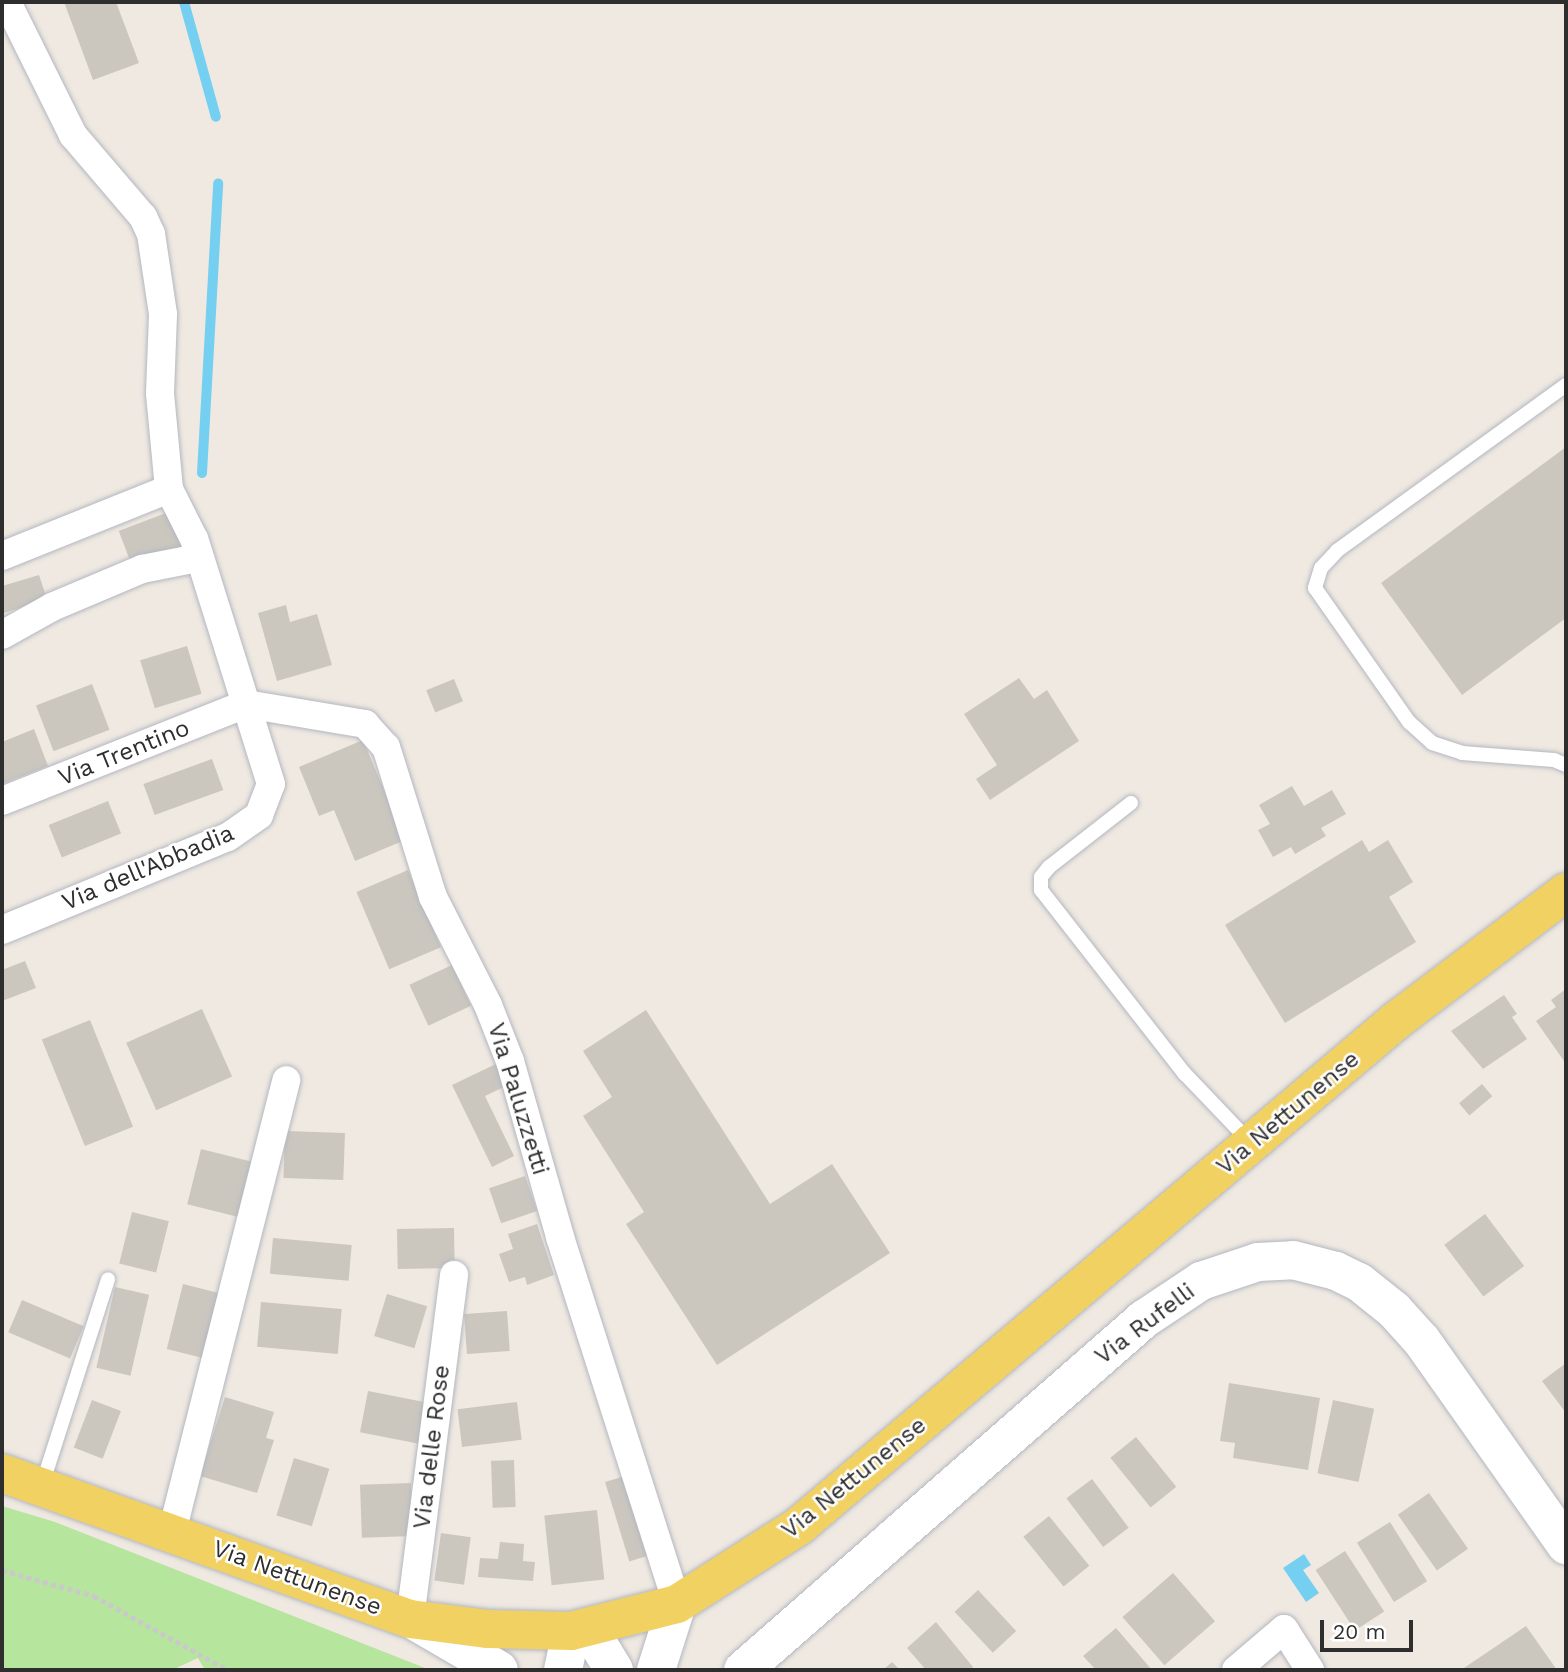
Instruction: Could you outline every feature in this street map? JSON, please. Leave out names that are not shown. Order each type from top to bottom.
[{"type":"main road","name":"Via Nettunense","points":[[2,1473],[42,1485],[410,1619],[488,1629],[580,1630],[677,1604],[799,1525],[1397,1020],[1566,892]]},
{"type":"street","name":"Via dell'Abbadia","points":[[2,930],[228,837],[259,815],[270,795],[271,775],[198,558],[169,489],[160,393],[163,314],[151,234],[136,208],[73,135],[7,2]]},
{"type":"street","points":[[2,556],[169,489]]},
{"type":"street","points":[[2,635],[52,607],[142,569],[198,558]]},
{"type":"street","name":"Via Trentino","points":[[2,801],[246,704]]},
{"type":"street","name":"Via Paluzzetti","points":[[246,704],[365,724],[386,747],[433,897],[488,1005],[510,1060],[560,1237],[677,1604]]},
{"type":"street","points":[[172,1532],[286,1080]]},
{"type":"street","name":"Via Rufelli","points":[[743,1670],[1144,1319],[1201,1281],[1258,1262],[1293,1260],[1336,1271],[1359,1282],[1394,1310],[1422,1341],[1566,1545]]},
{"type":"street","name":"Via delle Rose","points":[[410,1619],[454,1275]]},
{"type":"street","points":[[656,1670],[677,1604]]},
{"type":"street","points":[[410,1619],[499,1670]]},
{"type":"street","points":[[1237,1670],[1284,1629],[1310,1670]]},
{"type":"street","points":[[563,1670],[580,1630],[614,1670]]},
{"type":"lane","points":[[1566,385],[1337,551],[1321,568],[1315,588],[1409,722],[1432,743],[1462,753],[1554,760],[1566,765]]},
{"type":"lane","points":[[1131,803],[1049,867],[1041,877],[1041,890],[1185,1074],[1252,1144]]},
{"type":"lane","points":[[42,1485],[108,1279]]},
{"type":"path","points":[[2,1570],[94,1596],[228,1670]]},
{"type":"green space","points":[[2,1506],[55,1522],[430,1670],[205,1670],[198,1658],[172,1670],[2,1670]]},
{"type":"water","points":[[1304,1554],[1311,1565],[1303,1570],[1319,1593],[1306,1602],[1283,1568]]},
{"type":"building","points":[[64,2],[116,2],[139,63],[93,80]]},
{"type":"building","points":[[1566,447],[1566,618],[1462,695],[1381,583]]},
{"type":"building","points":[[171,511],[185,548],[133,568],[119,531]]},
{"type":"building","points":[[39,575],[47,599],[4,613],[2,586]]},
{"type":"building","points":[[286,605],[290,622],[317,614],[332,665],[277,681],[258,613]]},
{"type":"building","points":[[187,646],[202,694],[155,708],[140,660]]},
{"type":"building","points":[[1019,678],[1034,699],[1047,690],[1079,741],[990,800],[976,779],[997,765],[964,714]]},
{"type":"building","points":[[454,679],[463,701],[435,712],[426,690]]},
{"type":"building","points":[[92,684],[110,730],[54,751],[36,706]]},
{"type":"building","points":[[34,729],[48,766],[2,784],[2,742]]},
{"type":"building","points":[[363,740],[405,840],[355,861],[334,810],[319,816],[299,767]]},
{"type":"building","points":[[212,759],[223,790],[155,815],[143,784]]},
{"type":"building","points":[[1292,786],[1304,806],[1332,790],[1346,814],[1321,828],[1326,836],[1295,854],[1291,847],[1273,857],[1258,830],[1270,824],[1259,805]]},
{"type":"building","points":[[108,801],[121,833],[62,857],[49,825]]},
{"type":"building","points":[[1362,840],[1369,852],[1388,840],[1413,882],[1389,897],[1416,942],[1285,1023],[1225,925]]},
{"type":"building","points":[[408,870],[441,947],[389,969],[356,892]]},
{"type":"building","points":[[25,961],[36,988],[2,1001],[2,970]]},
{"type":"building","points":[[452,965],[471,1006],[428,1026],[409,985]]},
{"type":"building","points":[[1566,989],[1564,1061],[1536,1021],[1556,1007],[1551,1000]]},
{"type":"building","points":[[1504,995],[1517,1014],[1512,1017],[1527,1039],[1483,1069],[1451,1031]]},
{"type":"building","points":[[202,1009],[232,1077],[156,1110],[126,1043]]},
{"type":"building","points":[[646,1010],[770,1204],[832,1164],[890,1253],[717,1365],[626,1224],[644,1212],[583,1116],[612,1097],[583,1051]]},
{"type":"building","points":[[90,1020],[133,1127],[85,1146],[42,1039]]},
{"type":"building","points":[[498,1063],[508,1085],[485,1096],[514,1156],[492,1167],[452,1085]]},
{"type":"building","points":[[1482,1084],[1492,1096],[1469,1116],[1459,1103]]},
{"type":"building","points":[[285,1131],[345,1133],[343,1180],[283,1178]]},
{"type":"building","points":[[201,1149],[256,1163],[243,1218],[187,1204]]},
{"type":"building","points":[[525,1176],[537,1211],[501,1223],[489,1188]]},
{"type":"building","points":[[132,1212],[169,1221],[156,1273],[119,1263]]},
{"type":"building","points":[[1485,1214],[1524,1266],[1483,1297],[1444,1245]]},
{"type":"building","points":[[537,1224],[554,1275],[527,1285],[525,1277],[509,1282],[499,1254],[513,1249],[508,1234]]},
{"type":"building","points":[[454,1228],[455,1268],[398,1269],[397,1229]]},
{"type":"building","points":[[273,1238],[352,1245],[349,1281],[270,1274]]},
{"type":"building","points":[[183,1284],[220,1293],[204,1358],[167,1349]]},
{"type":"building","points":[[115,1287],[149,1295],[130,1376],[96,1368]]},
{"type":"building","points":[[387,1294],[427,1306],[414,1348],[374,1336]]},
{"type":"building","points":[[22,1300],[84,1326],[70,1358],[8,1332]]},
{"type":"building","points":[[261,1302],[342,1309],[338,1354],[257,1347]]},
{"type":"building","points":[[507,1311],[510,1351],[467,1354],[464,1314]]},
{"type":"building","points":[[1566,1363],[1566,1413],[1542,1381]]},
{"type":"building","points":[[1229,1383],[1320,1398],[1308,1470],[1233,1458],[1235,1443],[1220,1441]]},
{"type":"building","points":[[368,1391],[427,1402],[419,1444],[360,1432]]},
{"type":"building","points":[[225,1397],[274,1412],[266,1438],[274,1440],[257,1493],[200,1476]]},
{"type":"building","points":[[92,1400],[121,1411],[103,1459],[74,1448]]},
{"type":"building","points":[[1333,1400],[1374,1409],[1358,1482],[1317,1473]]},
{"type":"building","points":[[517,1402],[522,1440],[462,1447],[457,1409]]},
{"type":"building","points":[[1136,1437],[1176,1487],[1151,1508],[1110,1458]]},
{"type":"building","points":[[294,1458],[329,1469],[312,1526],[276,1515]]},
{"type":"building","points":[[514,1460],[516,1507],[493,1508],[491,1461]]},
{"type":"building","points":[[628,1475],[652,1554],[629,1561],[605,1482]]},
{"type":"building","points":[[1092,1479],[1129,1528],[1103,1547],[1066,1498]]},
{"type":"building","points":[[411,1483],[413,1536],[362,1538],[360,1485]]},
{"type":"building","points":[[1429,1493],[1468,1549],[1437,1570],[1398,1515]]},
{"type":"building","points":[[597,1510],[604,1580],[552,1585],[544,1516]]},
{"type":"building","points":[[1049,1516],[1089,1566],[1064,1587],[1023,1537]]},
{"type":"building","points":[[1390,1522],[1427,1581],[1394,1602],[1357,1543]]},
{"type":"building","points":[[441,1533],[471,1537],[464,1585],[434,1581]]},
{"type":"building","points":[[500,1542],[524,1544],[523,1561],[535,1562],[533,1581],[478,1577],[480,1558],[498,1559]]},
{"type":"building","points":[[1345,1551],[1384,1611],[1355,1630],[1316,1570]]},
{"type":"building","points":[[1173,1573],[1215,1621],[1164,1665],[1122,1617]]},
{"type":"building","points":[[978,1590],[1016,1631],[993,1653],[955,1612]]},
{"type":"building","points":[[936,1622],[973,1667],[969,1670],[926,1670],[907,1648]]},
{"type":"building","points":[[1526,1626],[1557,1670],[1461,1670]]},
{"type":"building","points":[[1116,1628],[1152,1670],[1096,1670],[1083,1656]]},
{"type":"building","points":[[892,1662],[900,1670],[883,1670]]},
{"type":"waterway","points":[[184,2],[216,117]]},
{"type":"waterway","points":[[202,473],[218,183]]}]
